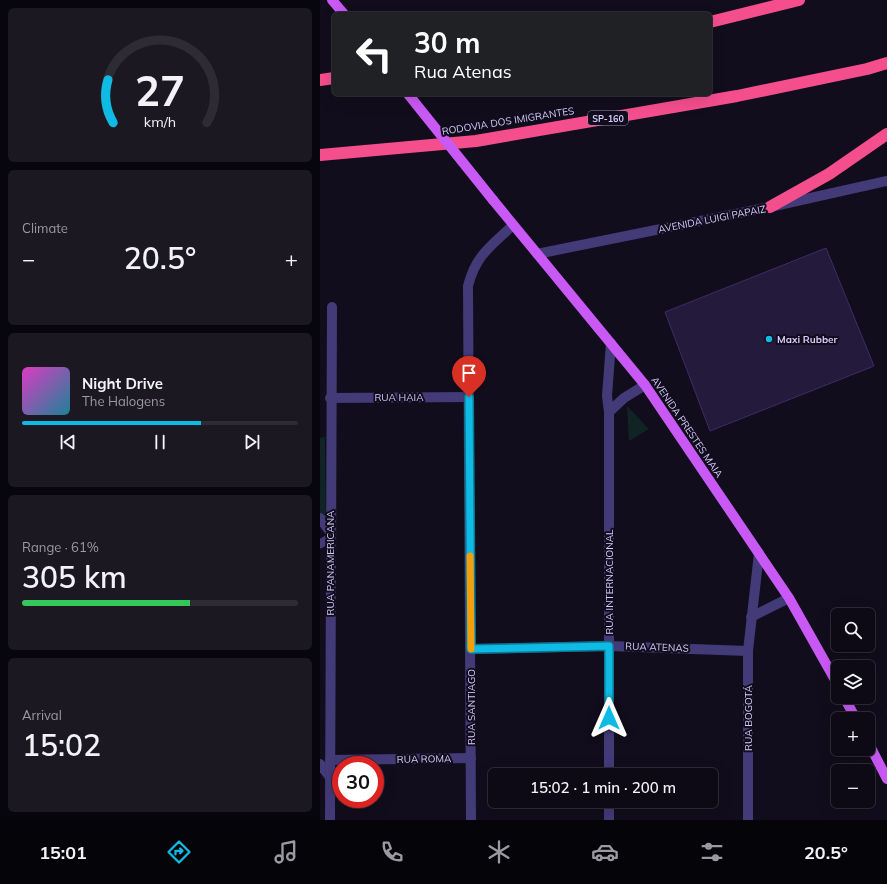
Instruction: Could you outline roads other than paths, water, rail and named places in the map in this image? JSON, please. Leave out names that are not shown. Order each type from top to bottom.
[{"type":"highway","points":[[712,22],[799,0]]},
{"type":"highway","name":"RODOVIA DOS IMIGRANTES","points":[[320,155],[476,141],[737,96],[867,69],[887,63]]},
{"type":"highway","points":[[320,80],[332,78]]},
{"type":"highway","points":[[770,208],[840,166],[887,134]]},
{"type":"main road","points":[[332,0],[342,12]]},
{"type":"main road","name":"AVENIDA PRESTES MAIA","points":[[410,96],[512,226],[537,254],[645,385],[789,598],[831,673]]},
{"type":"main road","points":[[875,756],[887,779]]},
{"type":"street","name":"AVENIDA LUIGI PAPAIZ","points":[[537,254],[770,208],[887,180]]},
{"type":"street","name":"RUA SANTIAGO","points":[[471,820],[468,286],[473,269],[483,253],[512,226]]},
{"type":"street","name":"RUA PANAMERICANA","points":[[330,820],[330,398],[332,307]]},
{"type":"street","name":"RUA INTERNACIONAL","points":[[609,768],[609,412],[607,396],[611,343]]},
{"type":"street","points":[[609,412],[624,398],[645,385]]},
{"type":"street","name":"RUA HAIA","points":[[330,398],[469,397]]},
{"type":"street","points":[[320,518],[330,535]]},
{"type":"street","name":"RUA BOGOTÁ","points":[[748,820],[748,651],[759,553]]},
{"type":"street","points":[[751,617],[789,598]]},
{"type":"street","name":"RUA ATENAS","points":[[471,649],[609,646],[748,651]]},
{"type":"street","name":"RUA ROMA","points":[[330,760],[471,758]]},
{"type":"street","points":[[320,764],[329,776]]},
{"type":"street","points":[[608,820],[609,808]]},
{"type":"lane","points":[[320,544],[330,535]]},
{"type":"place","name":"Maxi Rubber","points":[[769,339]]}]
